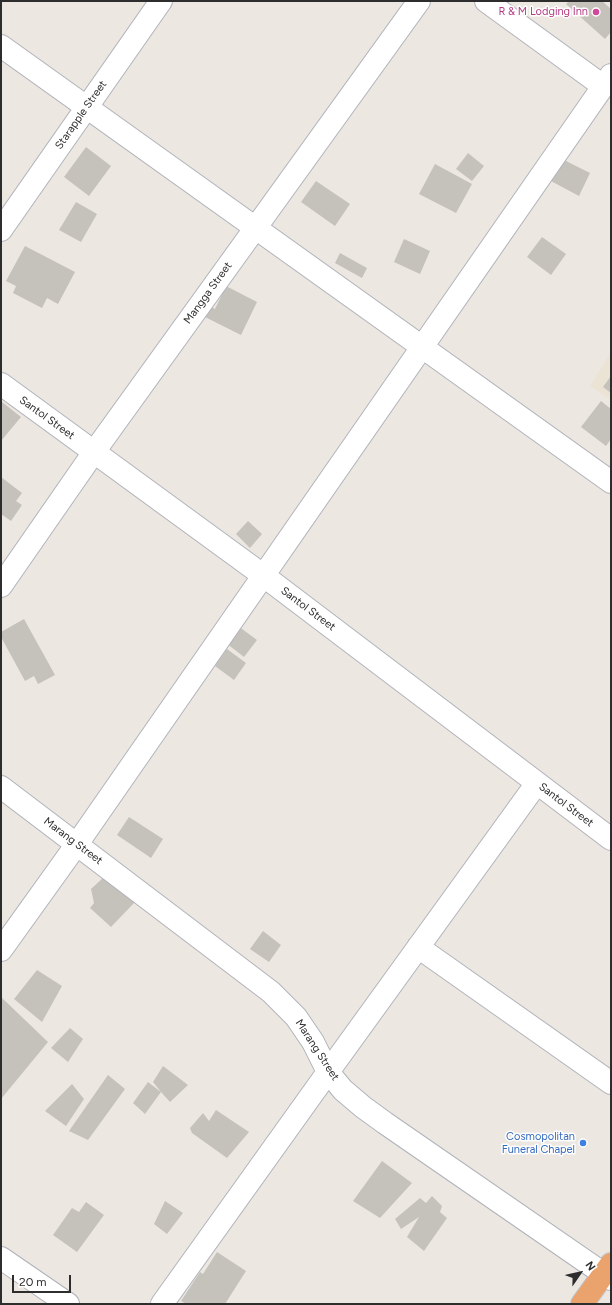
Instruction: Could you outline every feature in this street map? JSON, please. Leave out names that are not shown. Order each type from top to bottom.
[{"type":"highway","points":[[582,1304],[609,1273]]},
{"type":"street","name":"Starapple Street","points":[[1,230],[161,1]]},
{"type":"street","name":"Mangga Street","points":[[1,586],[94,452],[418,1]]},
{"type":"street","points":[[1,950],[264,576],[607,80],[486,1]]},
{"type":"street","points":[[1,46],[611,482]]},
{"type":"street","name":"Santol Street","points":[[1,384],[264,576],[611,839]]},
{"type":"street","points":[[162,1304],[537,783]]},
{"type":"street","name":"Marang Street","points":[[1,786],[271,992],[296,1016],[313,1042],[328,1072],[343,1090],[385,1123],[609,1273]]},
{"type":"street","points":[[418,948],[611,1083]]},
{"type":"street","points":[[1,1258],[68,1304]]},
{"type":"shaded area","points":[[611,352],[611,400],[590,386]]},
{"type":"building","points":[[569,1],[602,1],[611,9],[611,32],[605,39],[566,4]]},
{"type":"building","points":[[86,147],[111,166],[89,196],[64,177]]},
{"type":"building","points":[[468,153],[484,166],[472,181],[456,169]]},
{"type":"building","points":[[562,159],[590,173],[579,196],[551,181]]},
{"type":"building","points":[[435,164],[472,184],[456,213],[419,194]]},
{"type":"building","points":[[316,181],[350,204],[335,226],[301,202]]},
{"type":"building","points":[[76,202],[97,214],[81,242],[59,230]]},
{"type":"building","points":[[542,237],[566,254],[551,275],[527,257]]},
{"type":"building","points":[[404,239],[430,251],[420,274],[394,262]]},
{"type":"building","points":[[25,246],[75,272],[58,304],[47,298],[42,308],[13,293],[16,286],[6,281]]},
{"type":"building","points":[[340,253],[367,268],[362,278],[335,263]]},
{"type":"building","points":[[226,286],[257,302],[241,335],[203,316],[208,305],[215,309]]},
{"type":"building","points":[[611,376],[611,393],[603,387]]},
{"type":"building","points":[[601,401],[611,409],[611,439],[606,446],[581,427]]},
{"type":"building","points":[[2,402],[21,417],[1,441],[1,404]]},
{"type":"building","points":[[1,477],[22,493],[16,501],[22,505],[11,521],[1,514]]},
{"type":"building","points":[[248,521],[262,534],[250,548],[236,534]]},
{"type":"building","points":[[24,619],[55,675],[38,684],[34,676],[25,681],[1,637],[1,632]]},
{"type":"building","points":[[238,626],[257,640],[244,657],[226,643]]},
{"type":"building","points":[[227,649],[246,663],[234,680],[215,666]]},
{"type":"building","points":[[129,817],[163,839],[151,858],[117,835]]},
{"type":"building","points":[[105,876],[135,902],[111,927],[90,908],[94,903],[91,889]]},
{"type":"building","points":[[263,931],[281,945],[269,962],[250,949]]},
{"type":"building","points":[[37,970],[62,986],[42,1022],[14,999]]},
{"type":"building","points":[[1,997],[48,1042],[1,1099]]},
{"type":"building","points":[[70,1028],[83,1039],[68,1062],[51,1048]]},
{"type":"building","points":[[163,1066],[188,1085],[170,1102],[153,1082]]},
{"type":"building","points":[[108,1075],[125,1089],[88,1140],[69,1131]]},
{"type":"building","points":[[148,1082],[161,1092],[145,1114],[133,1103]]},
{"type":"building","points":[[72,1084],[84,1099],[66,1126],[45,1111]]},
{"type":"building","points":[[216,1110],[249,1132],[227,1158],[192,1133],[190,1128],[203,1113],[209,1121]]},
{"type":"building","points":[[382,1161],[412,1183],[380,1218],[353,1201]]},
{"type":"building","points":[[432,1196],[442,1206],[440,1212],[447,1218],[424,1251],[407,1237],[419,1217],[401,1229],[395,1219],[420,1198],[426,1203]]},
{"type":"building","points":[[165,1201],[183,1213],[167,1234],[154,1224]]},
{"type":"building","points":[[86,1202],[104,1215],[77,1252],[53,1235],[72,1208],[79,1212]]},
{"type":"building","points":[[217,1252],[246,1271],[225,1304],[186,1304],[181,1301],[200,1272],[203,1274]]},
{"type":"place","name":"R & M Lodging Inn","points":[[596,12]]},
{"type":"place","name":"Cosmopolitan Funeral Chapel","points":[[583,1143]]}]
